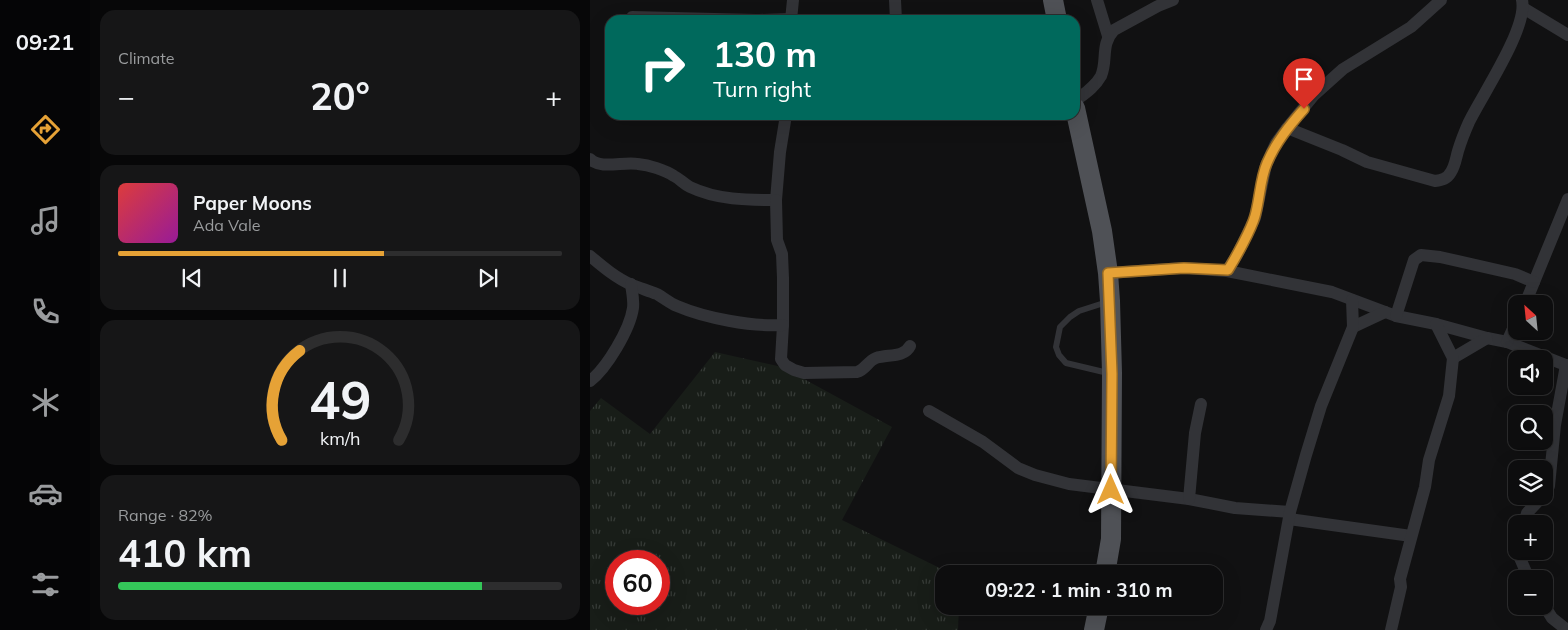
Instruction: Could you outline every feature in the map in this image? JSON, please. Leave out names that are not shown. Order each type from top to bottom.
[{"type":"main road","points":[[1053,0],[1056,15]]},
{"type":"main road","points":[[1078,120],[1102,230],[1110,302],[1112,374],[1111,539],[1107,565]]},
{"type":"main road","points":[[1094,630],[1097,615]]},
{"type":"street","points":[[792,15],[794,0]]},
{"type":"street","points":[[895,0],[896,15]]},
{"type":"street","points":[[1097,0],[1108,36]]},
{"type":"street","points":[[1080,97],[1093,87],[1101,76],[1105,44],[1108,36],[1114,30],[1173,0]]},
{"type":"street","points":[[1228,270],[1255,218],[1266,165],[1276,143],[1287,128],[1314,95],[1343,69],[1411,27],[1441,0]]},
{"type":"street","points":[[1287,128],[1367,162],[1435,181],[1445,178],[1452,171],[1469,122],[1504,59],[1519,22],[1523,4],[1566,30]]},
{"type":"street","points":[[785,120],[780,152],[776,200],[776,240],[782,254],[783,325],[781,359],[785,365],[804,373],[857,372],[863,370],[872,360],[900,354],[908,350],[910,346]]},
{"type":"street","points":[[590,159],[597,164],[638,164],[656,169],[673,175],[687,186],[724,198],[776,200]]},
{"type":"street","points":[[1529,295],[1568,199]]},
{"type":"street","points":[[1353,327],[1390,314],[1414,260],[1421,255],[1440,257],[1515,274],[1534,282]]},
{"type":"street","points":[[590,256],[610,272],[676,306],[701,314],[746,324],[783,325]]},
{"type":"street","points":[[1108,273],[1184,268],[1228,270],[1332,292],[1390,314],[1507,342],[1567,365],[1555,425],[1552,460]]},
{"type":"street","points":[[590,381],[603,367],[630,319],[633,307],[631,284]]},
{"type":"street","points":[[1266,630],[1270,621],[1290,515],[1321,406],[1353,327],[1352,300]]},
{"type":"street","points":[[1390,630],[1411,536],[1425,487],[1429,460],[1449,396],[1453,358],[1436,324]]},
{"type":"street","points":[[1453,358],[1487,338]]},
{"type":"street","points":[[1189,499],[1195,433],[1201,404]]},
{"type":"street","points":[[929,411],[975,436],[1018,468],[1034,475],[1069,484],[1189,499],[1411,536]]},
{"type":"street","points":[[1526,515],[1535,505]]},
{"type":"street","points":[[1550,615],[1565,628]]},
{"type":"lane","points":[[1110,302],[1079,311],[1070,317],[1060,327],[1056,347],[1066,364],[1112,374]]},
{"type":"green space","points":[[715,352],[782,367],[892,427],[842,520],[935,566],[935,615],[959,615],[958,630],[590,630],[590,411],[601,398],[650,434]]},
{"type":"route","points":[[1111,490],[1112,374],[1108,273],[1184,268],[1228,270],[1255,218],[1266,165],[1276,143],[1304,109]]}]
